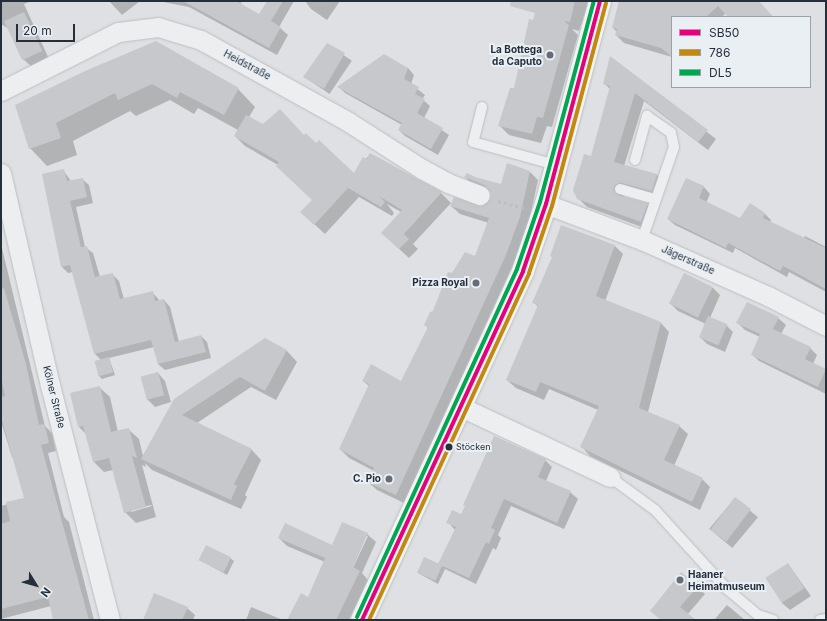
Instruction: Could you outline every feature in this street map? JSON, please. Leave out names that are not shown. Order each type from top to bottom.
[{"type":"main road","points":[[362,620],[459,406],[523,271],[544,209],[600,1]]},
{"type":"street","name":"Heidstraße","points":[[1,91],[67,56],[118,32],[158,27],[201,40],[347,121],[422,169],[448,183],[480,195]]},
{"type":"street","name":"Kölner Straße","points":[[1,174],[50,385],[110,620]]},
{"type":"street","name":"Jägerstraße","points":[[544,209],[642,240],[768,296],[826,326]]},
{"type":"street","points":[[459,406],[610,477]]},
{"type":"lane","points":[[482,107],[473,142],[556,165]]},
{"type":"lane","points":[[635,160],[646,116],[671,133],[674,147],[642,240]]},
{"type":"lane","points":[[620,189],[656,199]]},
{"type":"lane","points":[[610,477],[655,510],[727,589],[758,615],[773,620]]},
{"type":"lane","points":[[820,620],[826,619]]},
{"type":"path","points":[[480,195],[544,209]]},
{"type":"building","points":[[183,1],[236,1],[259,14],[267,1],[283,1],[271,21],[281,27],[269,48]]},
{"type":"building","points":[[511,1],[575,1],[570,22],[564,21],[569,25],[543,118],[537,117],[532,134],[498,126],[510,88],[514,88],[529,19],[533,20],[535,13],[510,6]]},
{"type":"building","points":[[619,1],[759,1],[772,16],[727,16],[718,6],[707,16],[671,16],[671,56],[661,48],[615,35],[617,29],[612,28]]},
{"type":"building","points":[[24,12],[42,51],[22,60],[4,21]]},
{"type":"building","points":[[156,41],[239,88],[224,115],[180,92],[177,98],[152,84],[118,100],[115,93],[56,123],[61,138],[29,149],[15,105],[85,71]]},
{"type":"building","points":[[327,43],[345,53],[324,89],[303,77]]},
{"type":"building","points":[[384,54],[408,68],[404,79],[419,87],[415,94],[425,99],[417,113],[443,128],[431,149],[398,130],[402,123],[337,87]]},
{"type":"building","points":[[610,56],[708,130],[698,142],[635,93],[614,162],[657,174],[652,191],[621,183],[615,185],[614,190],[618,195],[648,203],[641,222],[577,199],[573,190],[584,154],[591,156],[610,86],[603,84]]},
{"type":"building","points":[[280,109],[304,135],[306,133],[316,143],[319,140],[354,173],[363,157],[367,159],[370,153],[442,192],[404,234],[409,239],[399,249],[381,233],[402,210],[379,196],[385,202],[381,207],[348,188],[314,225],[300,212],[312,200],[276,166],[279,162],[234,136],[246,115],[263,124]]},
{"type":"building","points":[[507,163],[530,171],[520,217],[505,257],[396,495],[367,482],[374,468],[339,449],[369,384],[362,381],[371,364],[401,381],[428,327],[424,325],[430,312],[433,311],[448,272],[452,273],[465,252],[475,256],[489,218],[450,206],[454,197],[482,206],[490,199],[491,194],[484,185],[464,177],[467,173],[475,177],[501,184]]},
{"type":"building","points":[[64,169],[67,181],[83,178],[87,197],[70,201],[81,247],[87,246],[95,277],[113,273],[120,299],[153,291],[155,301],[164,299],[175,342],[201,335],[206,352],[158,364],[151,340],[94,354],[70,265],[61,267],[42,174]]},
{"type":"building","points":[[686,178],[704,186],[699,198],[740,218],[750,203],[765,213],[763,218],[826,248],[826,289],[783,266],[780,271],[728,243],[726,248],[667,219]]},
{"type":"building","points":[[561,225],[615,245],[596,296],[661,322],[639,408],[680,425],[664,460],[703,478],[692,502],[580,447],[599,406],[540,382],[536,392],[506,380],[538,305],[532,303],[552,257],[550,256]]},
{"type":"building","points":[[684,273],[713,287],[698,318],[669,304]]},
{"type":"building","points":[[4,288],[26,364],[39,425],[44,424],[47,434],[49,443],[41,445],[89,620],[53,620],[48,597],[1,609],[1,524],[10,521],[6,502],[24,498],[1,417],[1,397],[5,396],[1,376],[1,289]]},
{"type":"building","points":[[747,302],[779,317],[773,329],[811,347],[805,359],[826,369],[818,387],[751,355],[760,334],[736,323]]},
{"type":"building","points":[[708,316],[727,324],[718,345],[699,337]]},
{"type":"building","points":[[265,338],[287,350],[265,391],[240,377],[182,415],[252,449],[234,484],[237,486],[231,500],[141,459],[174,399]]},
{"type":"building","points":[[109,357],[113,372],[99,376],[95,361]]},
{"type":"building","points":[[158,372],[164,395],[147,400],[141,377]]},
{"type":"building","points":[[100,386],[111,432],[129,428],[137,458],[132,456],[146,507],[124,513],[109,458],[93,462],[83,426],[78,427],[70,393]]},
{"type":"building","points":[[494,436],[546,459],[538,477],[571,491],[557,523],[504,499],[491,528],[495,530],[489,544],[486,542],[469,578],[438,564],[456,527],[446,523],[452,510],[461,514],[465,506],[463,505]]},
{"type":"building","points":[[735,497],[751,509],[726,542],[710,530]]},
{"type":"building","points":[[342,522],[368,533],[353,567],[360,571],[336,620],[287,620],[301,593],[308,597],[325,558],[278,538],[285,523],[332,545]]},
{"type":"building","points":[[206,545],[231,557],[224,573],[199,560]]},
{"type":"building","points":[[424,557],[442,565],[435,581],[417,573]]},
{"type":"building","points":[[788,563],[804,588],[782,603],[765,578]]},
{"type":"building","points":[[681,572],[698,586],[680,607],[696,620],[661,620],[650,611]]},
{"type":"building","points":[[154,593],[188,607],[182,620],[143,620]]},
{"type":"transit line","name":"DL5","points":[[357,617],[517,269],[540,202],[594,1]]},
{"type":"transit line","name":"SB50","points":[[362,620],[523,271],[546,204],[600,1]]},
{"type":"transit line","name":"786","points":[[369,620],[529,273],[552,206],[606,3]]},
{"type":"place","name":"La Bottega da Caputo","points":[[550,55]]},
{"type":"place","name":"Pizza Royal","points":[[476,283]]},
{"type":"place","name":"Stöcken","points":[[449,447]]},
{"type":"place","name":"C. Pio","points":[[389,479]]},
{"type":"place","name":"Haaner Heimatmuseum","points":[[680,580]]}]
